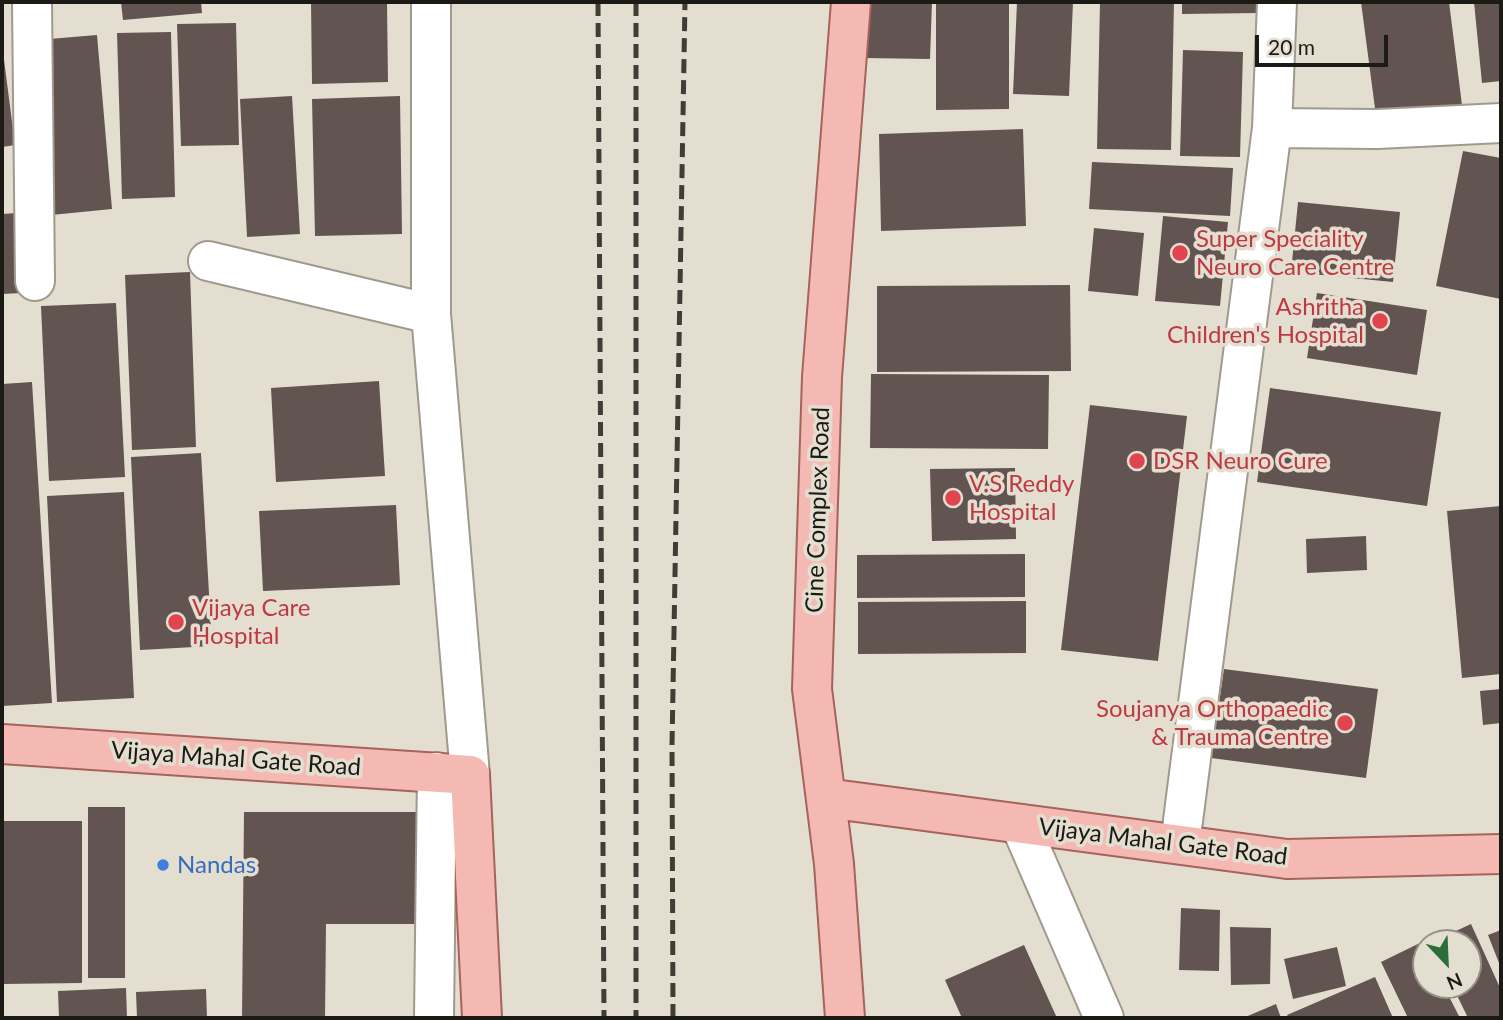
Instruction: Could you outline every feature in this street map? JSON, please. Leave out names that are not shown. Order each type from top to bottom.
[{"type":"main road","name":"Cine Complex Road","points":[[845,1018],[834,864],[812,689],[822,377],[851,2]]},
{"type":"main road","name":"Vijaya Mahal Gate Road","points":[[2,744],[453,773]]},
{"type":"main road","points":[[453,773],[482,1018]]},
{"type":"main road","name":"Vijaya Mahal Gate Road","points":[[826,798],[1287,859],[1501,854]]},
{"type":"street","points":[[32,2],[35,281]]},
{"type":"street","points":[[431,2],[431,314],[453,773],[434,1018]]},
{"type":"street","points":[[1180,845],[1272,128],[1277,2]]},
{"type":"street","points":[[1272,128],[1377,129],[1501,122]]},
{"type":"street","points":[[208,261],[431,314]]},
{"type":"street","points":[[1020,824],[1104,1018]]},
{"type":"building","points":[[121,2],[201,2],[202,13],[123,20]]},
{"type":"building","points":[[311,2],[387,2],[388,82],[312,84]]},
{"type":"building","points":[[865,2],[932,2],[930,59],[864,58]]},
{"type":"building","points":[[936,2],[1009,2],[1009,109],[936,110]]},
{"type":"building","points":[[1017,2],[1073,2],[1069,96],[1013,94]]},
{"type":"building","points":[[1100,2],[1174,2],[1171,150],[1097,149]]},
{"type":"building","points":[[1182,2],[1259,2],[1259,13],[1182,14]]},
{"type":"building","points":[[1361,2],[1449,2],[1462,105],[1376,116]]},
{"type":"building","points":[[1474,2],[1501,2],[1501,81],[1482,83]]},
{"type":"building","points":[[236,23],[239,145],[181,146],[177,24]]},
{"type":"building","points":[[171,32],[175,197],[122,199],[117,33]]},
{"type":"building","points":[[97,35],[112,209],[51,215],[37,40]]},
{"type":"building","points":[[2,44],[15,145],[2,147]]},
{"type":"building","points":[[1183,50],[1243,52],[1240,157],[1180,156]]},
{"type":"building","points":[[292,96],[300,234],[247,237],[240,99]]},
{"type":"building","points":[[400,96],[402,234],[315,236],[312,99]]},
{"type":"building","points":[[1023,129],[1026,226],[881,231],[879,134]]},
{"type":"building","points":[[1463,151],[1501,158],[1501,299],[1436,286]]},
{"type":"building","points":[[1092,162],[1233,168],[1230,216],[1089,209]]},
{"type":"building","points":[[1298,202],[1400,212],[1393,282],[1291,272]]},
{"type":"building","points":[[17,213],[22,293],[2,294],[2,214]]},
{"type":"building","points":[[1163,216],[1228,222],[1220,306],[1155,301]]},
{"type":"building","points":[[1094,228],[1144,233],[1138,296],[1088,291]]},
{"type":"building","points":[[190,272],[196,447],[132,450],[125,275]]},
{"type":"building","points":[[1070,285],[1071,371],[877,372],[877,286]]},
{"type":"building","points":[[1317,293],[1427,310],[1417,375],[1307,358]]},
{"type":"building","points":[[116,303],[125,477],[49,481],[41,306]]},
{"type":"building","points":[[871,374],[1049,375],[1048,449],[870,448]]},
{"type":"building","points":[[379,381],[385,476],[276,482],[271,388]]},
{"type":"building","points":[[32,382],[52,703],[2,706],[2,384]]},
{"type":"building","points":[[1270,388],[1441,412],[1427,506],[1257,482]]},
{"type":"building","points":[[1090,405],[1187,416],[1158,661],[1061,650]]},
{"type":"building","points":[[201,453],[212,646],[140,650],[131,457]]},
{"type":"building","points":[[1015,468],[1016,539],[932,541],[930,469]]},
{"type":"building","points":[[124,492],[134,698],[57,702],[47,496]]},
{"type":"building","points":[[396,505],[400,585],[263,591],[259,511]]},
{"type":"building","points":[[1501,506],[1501,674],[1462,678],[1447,511]]},
{"type":"building","points":[[1366,536],[1367,570],[1307,573],[1306,539]]},
{"type":"building","points":[[1025,554],[1025,597],[857,598],[857,555]]},
{"type":"building","points":[[1026,601],[1026,653],[858,654],[858,602]]},
{"type":"building","points":[[1224,669],[1378,689],[1366,778],[1211,758]]},
{"type":"building","points":[[1501,689],[1501,723],[1483,725],[1480,691]]},
{"type":"building","points":[[88,807],[125,807],[125,978],[88,978]]},
{"type":"building","points":[[244,812],[425,812],[424,924],[326,924],[325,1018],[242,1018]]},
{"type":"building","points":[[2,821],[82,821],[82,983],[2,984]]},
{"type":"building","points":[[1181,908],[1220,910],[1219,971],[1179,970]]},
{"type":"building","points":[[1471,924],[1473,929],[1460,929]]},
{"type":"building","points":[[1230,927],[1271,928],[1270,984],[1231,985]]},
{"type":"building","points":[[1501,930],[1501,968],[1488,935]]},
{"type":"building","points":[[1024,945],[1057,1018],[962,1018],[945,980]]},
{"type":"building","points":[[1337,947],[1346,986],[1293,999],[1284,959]]},
{"type":"building","points":[[1412,947],[1412,999],[1450,999],[1460,1018],[1408,1018],[1381,962]]},
{"type":"building","points":[[1482,948],[1501,990],[1501,1018],[1468,1018],[1459,999],[1482,999]]},
{"type":"building","points":[[1375,977],[1393,1018],[1289,1018],[1287,1015]]},
{"type":"building","points":[[126,988],[127,1018],[59,1018],[58,991]]},
{"type":"building","points":[[206,989],[207,1018],[137,1018],[136,992]]},
{"type":"building","points":[[1276,1004],[1281,1018],[1243,1018]]},
{"type":"railway","points":[[598,2],[604,1018]]},
{"type":"railway","points":[[636,2],[636,1018]]},
{"type":"railway","points":[[673,1018],[672,746],[685,2]]},
{"type":"place","name":"Super Speciality Neuro Care Centre","points":[[1180,253]]},
{"type":"place","name":"Ashritha Children's Hospital","points":[[1380,321]]},
{"type":"place","name":"DSR Neuro Cure","points":[[1137,461]]},
{"type":"place","name":"V.S Reddy Hospital","points":[[953,498]]},
{"type":"place","name":"Vijaya Care Hospital","points":[[176,622]]},
{"type":"place","name":"Soujanya Orthopaedic & Trauma Centre","points":[[1345,723]]},
{"type":"place","name":"Nandas","points":[[163,865]]}]
